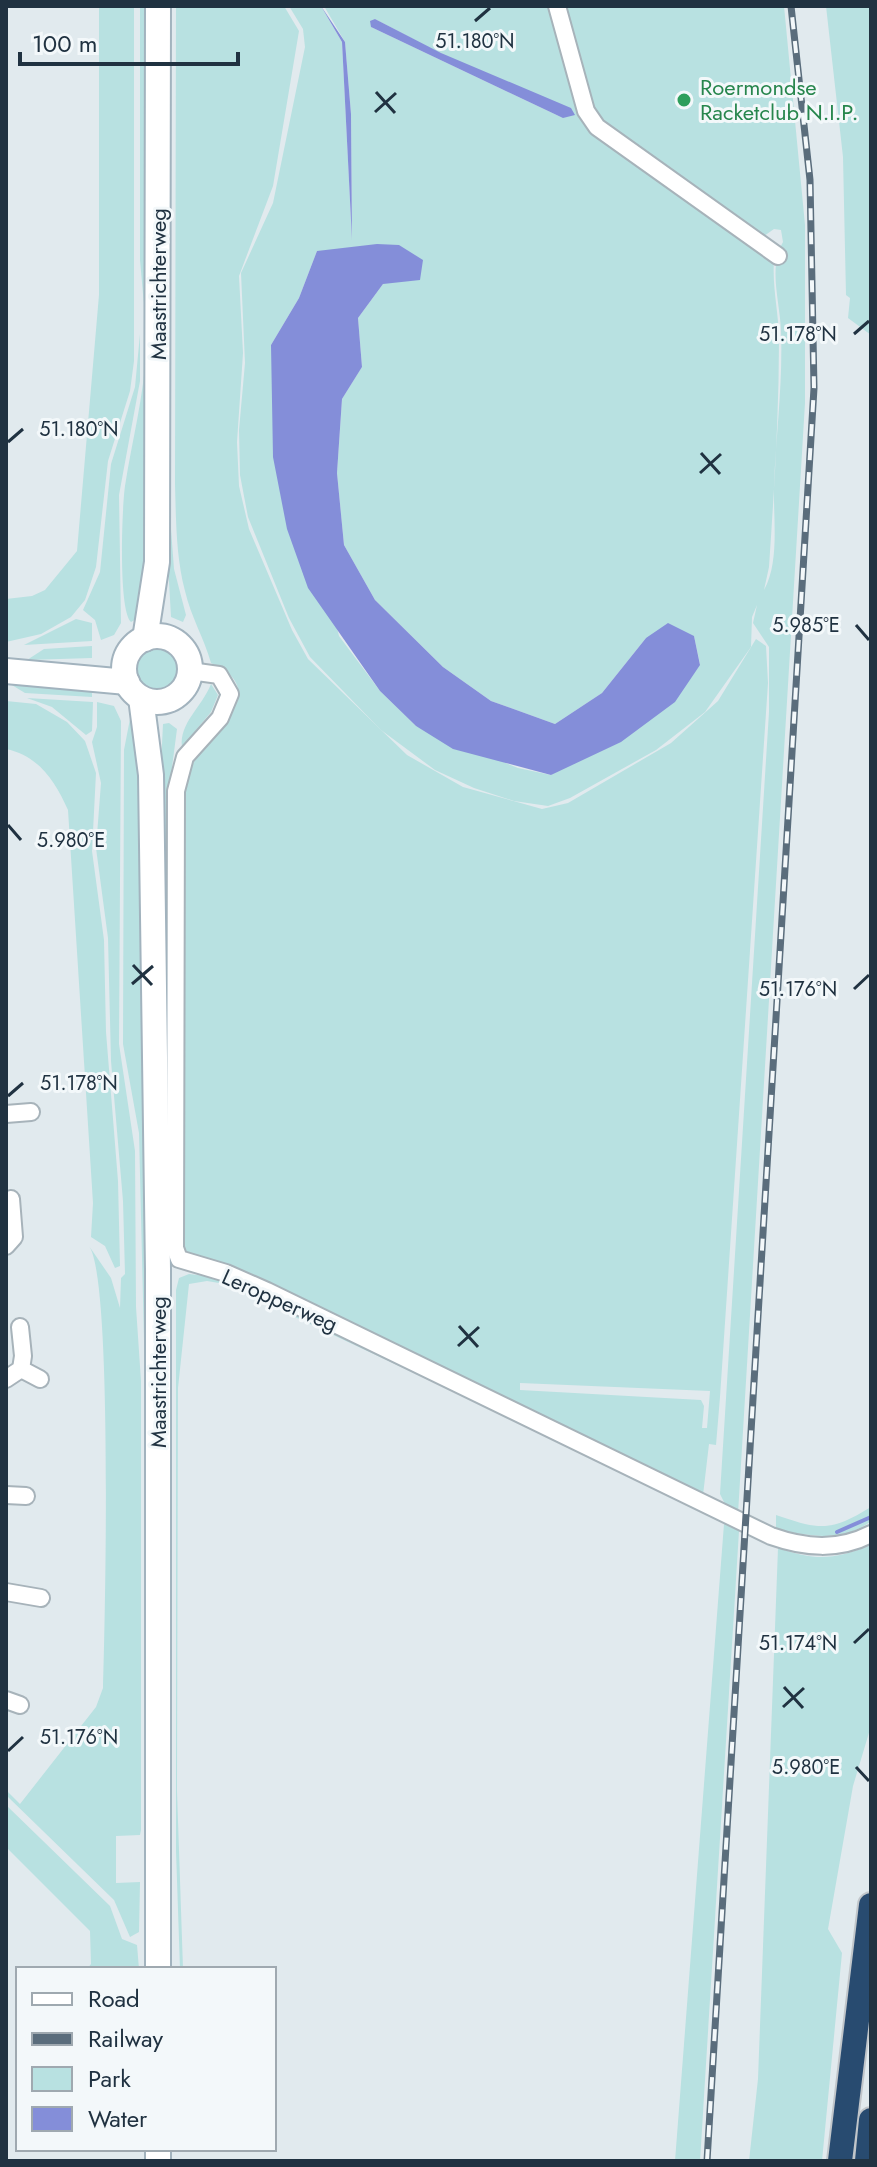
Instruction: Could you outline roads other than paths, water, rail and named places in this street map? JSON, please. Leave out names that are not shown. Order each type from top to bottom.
[{"type":"highway","points":[[840,2161],[871,1905]]},
{"type":"highway","points":[[867,2161],[871,2120]]},
{"type":"main road","name":"Maastrichterweg","points":[[158,6],[157,562],[165,619],[173,641]]},
{"type":"main road","name":"Maastrichterweg","points":[[145,639],[157,562]]},
{"type":"main road","points":[[6,671],[32,672],[134,690],[156,702],[169,700],[185,686],[190,671],[185,652],[173,641],[160,636],[145,639],[127,656],[105,663],[32,672]]},
{"type":"main road","points":[[127,656],[125,671],[134,690]]},
{"type":"main road","name":"Maastrichterweg","points":[[134,690],[151,775]]},
{"type":"main road","name":"Maastrichterweg","points":[[158,1967],[158,1269],[151,775],[159,723],[169,700]]},
{"type":"street","points":[[557,6],[586,111],[597,127],[778,256]]},
{"type":"street","name":"Leropperweg","points":[[190,671],[219,675],[230,694],[220,718],[185,757],[176,791],[175,1248],[179,1259],[226,1273],[267,1291],[771,1536],[818,1547],[849,1543],[871,1534]]},
{"type":"street","points":[[6,1114],[31,1112]]},
{"type":"street","points":[[6,1246],[14,1237],[11,1199]]},
{"type":"street","points":[[6,1379],[21,1369],[20,1327]]},
{"type":"street","points":[[21,1369],[40,1379]]},
{"type":"street","points":[[6,1495],[26,1496]]},
{"type":"street","points":[[6,1592],[41,1598]]},
{"type":"water","points":[[321,6],[345,42],[351,114],[352,240],[342,42]]},
{"type":"water","points":[[375,19],[441,53],[571,108],[575,115],[563,118],[371,27],[370,21]]},
{"type":"water","points":[[377,244],[399,245],[423,260],[420,280],[383,284],[358,318],[362,367],[342,399],[337,473],[344,545],[375,600],[443,667],[491,701],[555,724],[602,693],[646,638],[668,623],[694,636],[700,665],[675,702],[621,742],[551,775],[453,749],[416,726],[380,691],[308,588],[287,529],[273,457],[271,345],[299,298],[317,251]]},
{"type":"waterway","points":[[837,1532],[871,1517]]},
{"type":"railway","points":[[707,2161],[814,388],[810,180],[791,6]]},
{"type":"place","name":"Roermondse Racketclub N.I.P.","points":[[684,100]]}]
